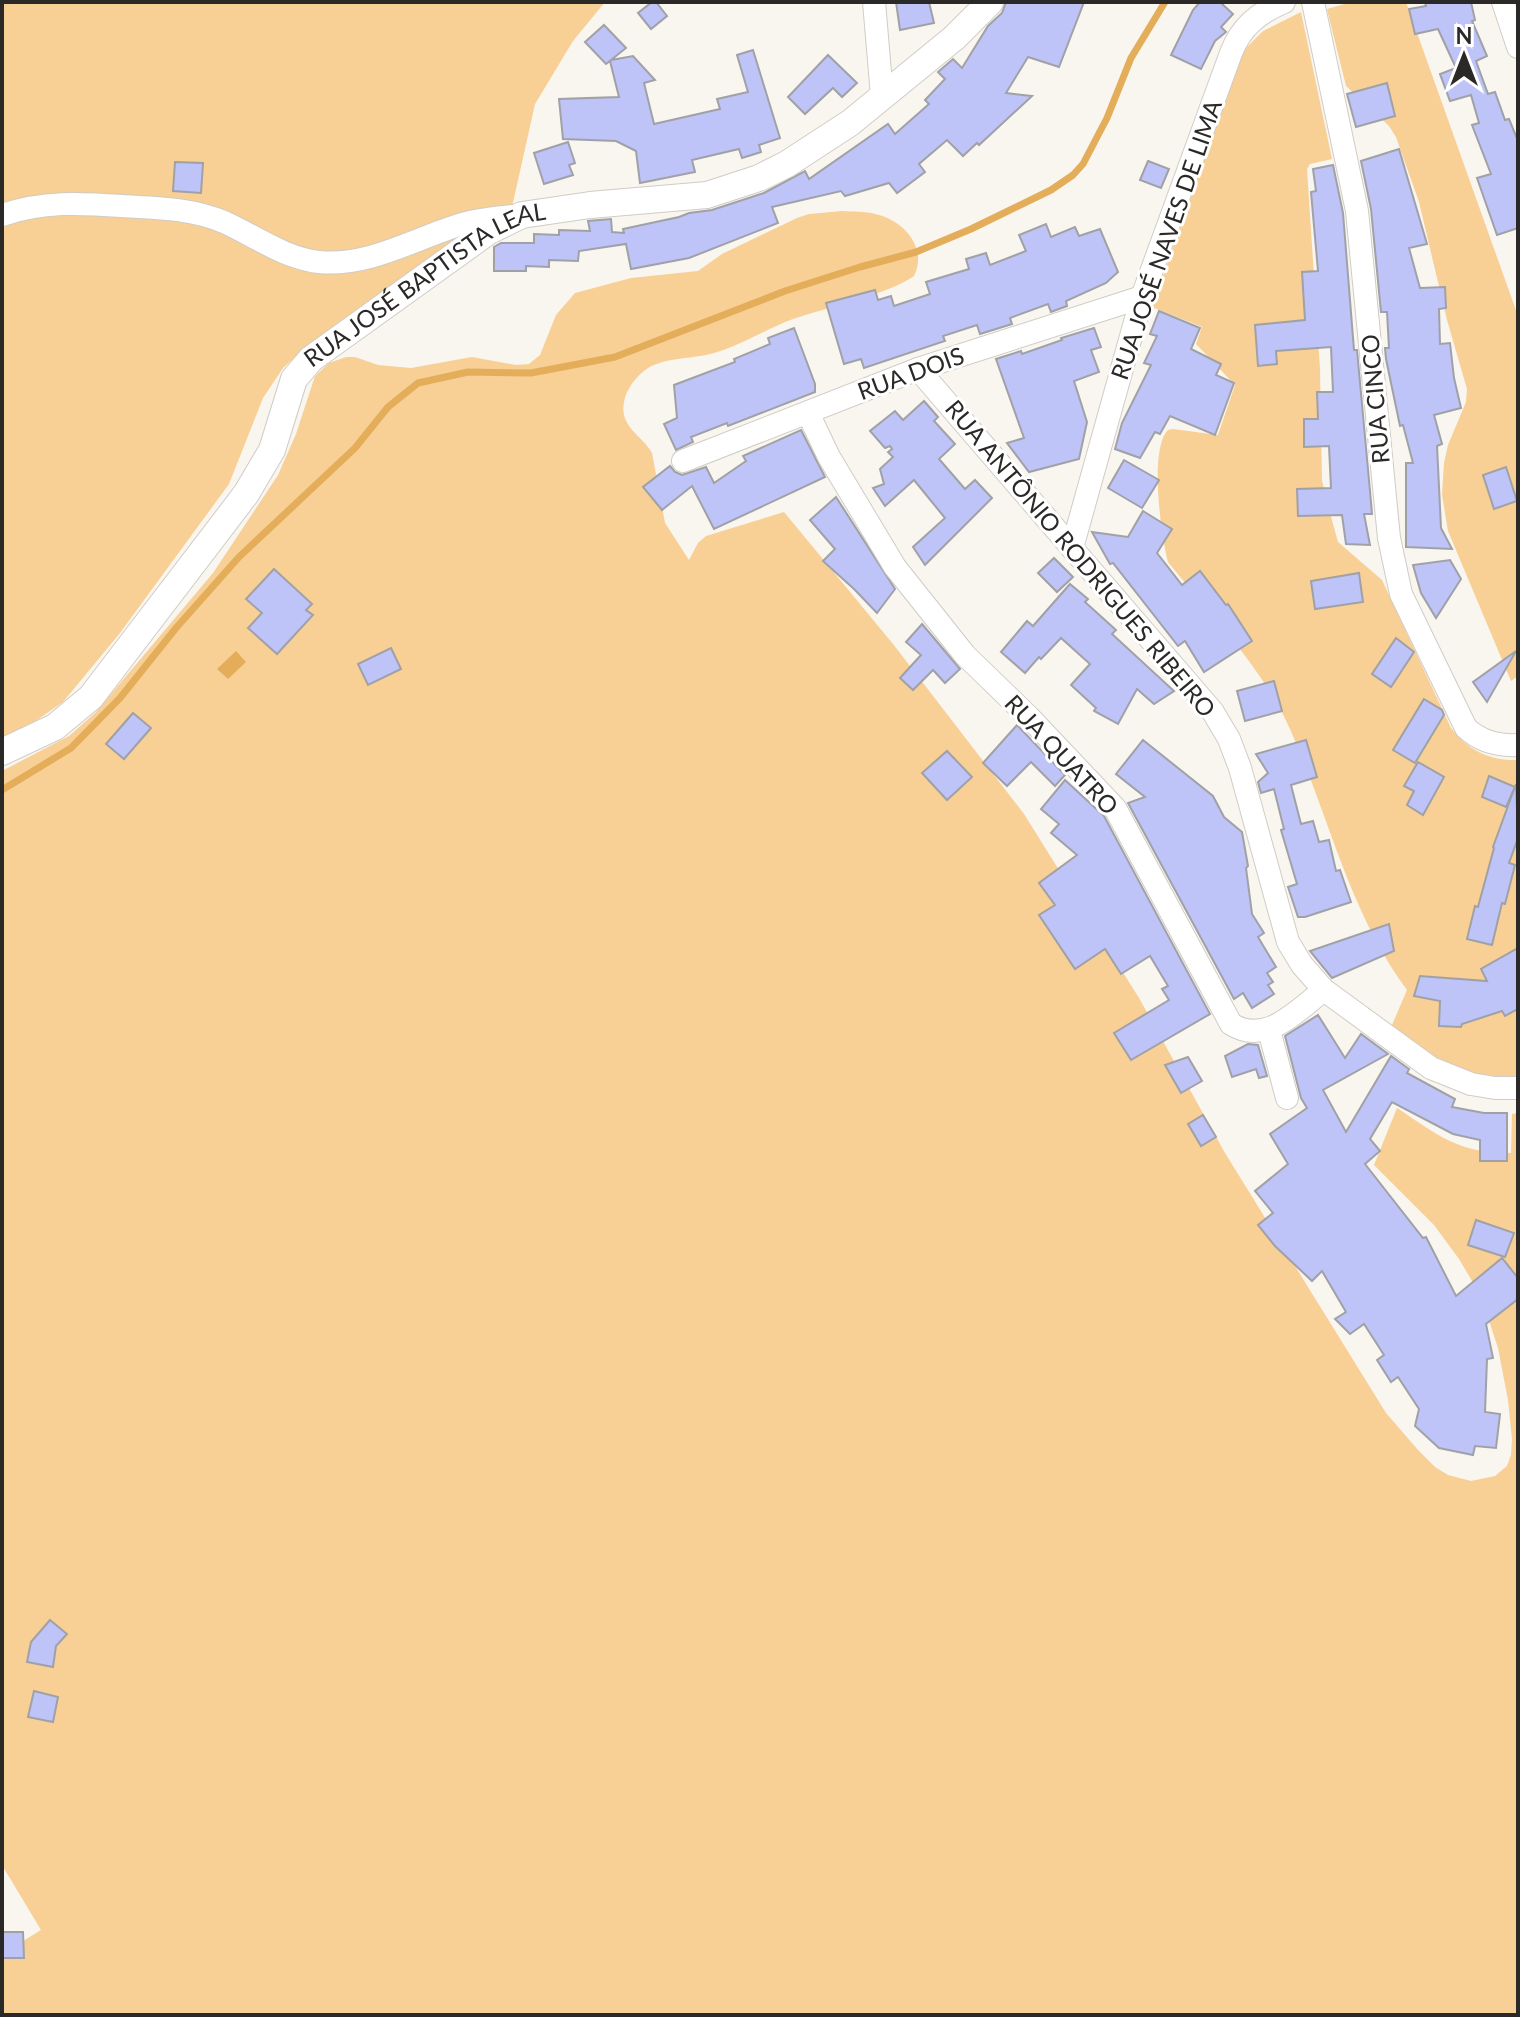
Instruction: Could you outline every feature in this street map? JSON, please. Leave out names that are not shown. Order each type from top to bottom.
[{"type":"street","points":[[874,2],[882,96]]},
{"type":"street","name":"RUA JOSÉ BAPTISTA LEAL","points":[[2,752],[55,727],[91,697],[246,494],[272,450],[294,379],[311,359],[489,231],[522,215],[590,205],[674,199],[731,188],[787,164],[850,123],[954,38],[990,2]]},
{"type":"street","name":"RUA JOSÉ NAVES DE LIMA","points":[[1072,548],[1142,297],[1236,41],[1257,17],[1284,2]]},
{"type":"street","name":"RUA CINCO","points":[[1313,2],[1357,211],[1389,538],[1397,580],[1466,728],[1482,740],[1518,745]]},
{"type":"street","points":[[1503,2],[1518,47]]},
{"type":"street","points":[[2,215],[34,205],[66,202],[183,210],[223,222],[286,253],[320,262],[353,259],[400,248],[482,219],[522,215]]},
{"type":"street","name":"RUA DOIS","points":[[683,461],[918,369],[1142,297]]},
{"type":"street","name":"RUA ANTÔNIO RODRIGUES RIBEIRO","points":[[918,369],[1213,712],[1229,739],[1240,768],[1288,942],[1302,965],[1324,990],[1419,1060],[1446,1076],[1471,1084],[1518,1088]]},
{"type":"street","name":"RUA QUATRO","points":[[808,413],[829,457],[895,567],[965,655],[1115,808],[1231,1024],[1248,1031],[1269,1030]]},
{"type":"street","points":[[1287,1098],[1269,1030],[1324,990]]},
{"type":"shaded area","points":[[2,2],[605,2],[573,41],[535,104],[512,207],[304,349],[283,368],[263,398],[229,484],[120,633],[63,702],[2,738]]},
{"type":"shaded area","points":[[1352,2],[1406,2],[1518,316],[1518,676],[1511,681],[1448,531],[1442,495],[1444,463],[1466,402],[1467,389],[1419,202],[1396,137],[1389,126],[1346,86],[1327,9]]},
{"type":"shaded area","points":[[1301,12],[1332,159],[1310,164],[1307,169],[1320,369],[1322,481],[1338,542],[1382,580],[1451,728],[1480,753],[1498,759],[1518,760],[1518,1080],[1482,1078],[1465,1073],[1435,1057],[1392,1025],[1407,990],[1387,960],[1355,896],[1290,729],[1265,684],[1218,621],[1168,562],[1165,550],[1158,493],[1162,440],[1168,430],[1173,429],[1218,435],[1235,385],[1196,344],[1202,327],[1152,307],[1243,51],[1263,31]]},
{"type":"shaded area","points":[[842,211],[886,217],[904,229],[918,255],[914,276],[873,295],[793,319],[724,350],[655,364],[640,374],[630,387],[623,411],[632,430],[652,453],[665,523],[689,560],[698,543],[706,536],[784,512],[893,644],[1024,814],[1139,998],[1225,1153],[1386,1413],[1435,1467],[1448,1475],[1471,1481],[1495,1476],[1507,1466],[1511,1455],[1508,1400],[1498,1348],[1481,1296],[1459,1259],[1434,1225],[1374,1165],[1397,1108],[1450,1141],[1477,1150],[1511,1153],[1512,1114],[1518,1113],[1518,2015],[2,2015],[2,1954],[41,1930],[2,1865],[2,771],[69,736],[95,713],[213,573],[278,475],[296,434],[315,376],[329,363],[355,357],[378,365],[411,368],[472,357],[516,365],[529,364],[540,355],[556,315],[575,293],[631,278],[698,271],[722,254],[797,218]]},
{"type":"shaded area","points":[[236,651],[246,662],[228,679],[217,669]]},
{"type":"building","points":[[656,2],[667,16],[651,29],[638,13]]},
{"type":"building","points":[[896,2],[929,2],[934,23],[900,30]]},
{"type":"building","points":[[1006,2],[1084,2],[1059,67],[1028,57],[1006,93],[1032,96],[963,156],[947,140],[919,164],[925,172],[897,193],[889,183],[845,196],[841,191],[772,207],[778,223],[689,258],[631,269],[626,244],[579,251],[578,261],[549,260],[549,267],[526,266],[526,271],[494,271],[494,247],[501,243],[534,243],[534,234],[559,235],[559,230],[590,231],[588,221],[611,219],[612,232],[624,233],[623,229],[712,210],[764,193],[805,171],[809,179],[888,124],[895,134],[929,104],[925,100],[945,79],[938,72],[953,59],[962,68],[988,26],[1002,13]]},
{"type":"building","points":[[1200,2],[1220,2],[1233,14],[1221,27],[1226,32],[1215,41],[1201,69],[1171,55]]},
{"type":"building","points":[[1425,2],[1471,2],[1475,20],[1472,21],[1487,56],[1476,61],[1488,94],[1495,92],[1505,120],[1509,119],[1518,141],[1518,228],[1497,235],[1477,178],[1491,174],[1472,125],[1479,123],[1471,95],[1450,101],[1440,74],[1456,68],[1438,29],[1415,34],[1409,9],[1426,6]]},
{"type":"building","points":[[604,25],[626,48],[611,60],[633,56],[655,80],[644,83],[654,124],[720,109],[717,99],[748,92],[737,55],[753,50],[780,138],[759,145],[761,152],[742,158],[739,149],[692,160],[695,172],[640,183],[636,151],[616,141],[563,139],[559,99],[619,97],[610,61],[606,64],[585,42]]},
{"type":"building","points":[[828,55],[857,83],[842,97],[833,88],[805,114],[788,97]]},
{"type":"building","points":[[1387,83],[1395,116],[1356,127],[1347,94]]},
{"type":"building","points":[[568,142],[575,163],[569,165],[573,175],[544,184],[534,153]]},
{"type":"building","points":[[1399,149],[1427,244],[1409,248],[1420,288],[1445,287],[1446,308],[1439,309],[1440,344],[1450,343],[1461,408],[1434,415],[1442,444],[1437,446],[1441,528],[1452,549],[1406,547],[1406,463],[1413,463],[1403,425],[1400,426],[1386,359],[1385,348],[1389,348],[1387,312],[1381,312],[1371,209],[1361,161]]},
{"type":"building","points":[[1148,161],[1169,169],[1161,188],[1140,180]]},
{"type":"building","points":[[175,162],[203,163],[201,193],[173,191]]},
{"type":"building","points":[[1333,165],[1343,213],[1354,350],[1357,350],[1372,514],[1364,514],[1370,545],[1346,544],[1342,515],[1298,516],[1297,489],[1331,488],[1329,446],[1304,447],[1304,419],[1318,419],[1317,392],[1333,392],[1331,347],[1276,351],[1277,364],[1258,366],[1255,325],[1305,320],[1302,272],[1318,271],[1311,192],[1316,191],[1313,169]]},
{"type":"building","points":[[1046,224],[1051,237],[1075,227],[1079,236],[1100,229],[1118,272],[1106,283],[1066,301],[1067,306],[1051,312],[1048,304],[1010,318],[1012,324],[980,334],[977,325],[943,336],[945,341],[864,368],[861,359],[844,364],[826,303],[875,290],[878,300],[891,296],[894,306],[930,294],[926,282],[969,269],[966,259],[986,253],[990,265],[1026,251],[1019,235]]},
{"type":"building","points":[[1159,311],[1200,328],[1191,349],[1221,364],[1216,375],[1234,383],[1215,435],[1170,416],[1160,434],[1155,432],[1140,458],[1115,449],[1122,423],[1151,365],[1144,363],[1157,336],[1150,334]]},
{"type":"building","points":[[794,328],[815,384],[815,392],[691,437],[693,442],[676,450],[664,424],[677,418],[674,385],[735,362],[734,359],[770,344],[768,338]]},
{"type":"building","points":[[1094,328],[1101,347],[1091,350],[1099,372],[1074,381],[1087,422],[1079,459],[1029,472],[1007,443],[1024,438],[996,359],[1021,351],[1022,354]]},
{"type":"building","points":[[924,401],[938,417],[934,421],[955,444],[939,459],[965,489],[975,480],[992,498],[925,565],[913,547],[945,518],[914,480],[885,506],[873,488],[884,484],[880,469],[893,457],[888,452],[892,449],[890,446],[885,448],[870,431],[895,411],[903,420]]},
{"type":"building","points":[[801,430],[825,477],[714,529],[692,486],[662,510],[643,487],[670,466],[682,475],[706,467],[714,483],[746,461],[743,456]]},
{"type":"building","points":[[1124,460],[1159,480],[1142,508],[1108,488]]},
{"type":"building","points":[[1506,467],[1517,501],[1494,509],[1483,475]]},
{"type":"building","points":[[836,497],[895,589],[877,613],[823,561],[835,549],[810,520]]},
{"type":"building","points":[[1143,511],[1172,529],[1157,553],[1182,585],[1200,571],[1228,604],[1252,641],[1204,672],[1185,641],[1178,646],[1113,563],[1110,564],[1092,532],[1128,537]]},
{"type":"building","points":[[1054,558],[1073,577],[1057,592],[1038,573]]},
{"type":"building","points":[[1450,560],[1461,579],[1436,618],[1421,593],[1413,565]]},
{"type":"building","points":[[274,569],[312,604],[306,610],[313,615],[277,654],[248,628],[262,613],[246,599]]},
{"type":"building","points":[[1359,573],[1363,602],[1315,609],[1311,581]]},
{"type":"building","points":[[1070,584],[1116,630],[1112,634],[1174,691],[1154,704],[1137,689],[1118,724],[1094,711],[1096,708],[1071,685],[1090,664],[1061,638],[1025,673],[1001,652],[1027,621],[1033,626]]},
{"type":"building","points":[[922,624],[960,669],[945,683],[933,670],[913,690],[900,678],[921,655],[906,642]]},
{"type":"building","points":[[1396,638],[1414,652],[1391,687],[1372,674]]},
{"type":"building","points":[[391,648],[401,669],[368,685],[358,664]]},
{"type":"building","points":[[1516,651],[1487,702],[1473,682]]},
{"type":"building","points":[[1274,681],[1282,711],[1245,721],[1237,691]]},
{"type":"building","points":[[1424,699],[1442,710],[1444,715],[1415,763],[1393,750]]},
{"type":"building","points":[[133,713],[151,728],[124,759],[106,744]]},
{"type":"building","points":[[1017,725],[1065,775],[1055,786],[1031,762],[1007,786],[983,763]]},
{"type":"building","points":[[1143,740],[1213,796],[1224,817],[1242,832],[1252,914],[1264,933],[1258,937],[1276,967],[1267,973],[1273,982],[1268,985],[1274,994],[1252,1008],[1243,993],[1234,999],[1128,803],[1145,797],[1116,774]]},
{"type":"building","points":[[1306,740],[1317,777],[1291,785],[1301,824],[1313,821],[1319,842],[1329,840],[1336,871],[1340,870],[1351,902],[1298,917],[1288,887],[1297,884],[1281,830],[1284,829],[1274,789],[1261,793],[1258,782],[1268,773],[1256,754]]},
{"type":"building","points":[[947,751],[972,777],[947,800],[922,773]]},
{"type":"building","points":[[1418,762],[1444,777],[1423,815],[1407,805],[1414,791],[1404,786]]},
{"type":"building","points":[[1489,776],[1515,787],[1506,807],[1482,797]]},
{"type":"building","points":[[1065,780],[1104,816],[1210,1014],[1131,1060],[1114,1033],[1169,1000],[1162,989],[1168,986],[1150,956],[1121,974],[1105,949],[1075,969],[1039,915],[1055,905],[1039,883],[1077,855],[1051,833],[1059,824],[1041,809]]},
{"type":"building","points":[[1516,784],[1518,838],[1509,863],[1515,865],[1492,945],[1467,939],[1493,847]]},
{"type":"building","points":[[1389,924],[1394,951],[1332,978],[1310,951]]},
{"type":"building","points":[[1518,948],[1518,1009],[1505,1016],[1502,1011],[1462,1024],[1461,1027],[1439,1026],[1440,1001],[1414,996],[1420,976],[1487,981],[1481,969]]},
{"type":"building","points":[[1318,1015],[1345,1058],[1361,1034],[1388,1054],[1323,1090],[1346,1132],[1391,1056],[1409,1069],[1407,1073],[1455,1099],[1452,1107],[1484,1113],[1507,1113],[1507,1161],[1480,1161],[1480,1140],[1453,1134],[1392,1102],[1370,1139],[1380,1151],[1365,1164],[1423,1238],[1426,1237],[1456,1296],[1502,1258],[1518,1278],[1518,1299],[1486,1324],[1493,1358],[1487,1359],[1485,1412],[1500,1414],[1496,1448],[1475,1446],[1473,1455],[1439,1448],[1415,1426],[1419,1409],[1398,1377],[1391,1382],[1377,1360],[1384,1355],[1364,1324],[1350,1334],[1335,1319],[1346,1312],[1322,1271],[1312,1281],[1258,1225],[1273,1213],[1255,1191],[1288,1164],[1270,1134],[1307,1108],[1301,1098],[1285,1036]]},
{"type":"building","points":[[1248,1044],[1258,1045],[1267,1076],[1259,1078],[1256,1069],[1232,1077],[1225,1056]]},
{"type":"building","points":[[1188,1057],[1202,1081],[1181,1093],[1165,1065]]},
{"type":"building","points":[[1203,1115],[1216,1137],[1201,1146],[1188,1124]]},
{"type":"building","points":[[1476,1220],[1514,1233],[1505,1257],[1468,1245]]},
{"type":"building","points":[[50,1620],[67,1634],[56,1646],[53,1667],[27,1662],[31,1642]]},
{"type":"building","points":[[34,1691],[58,1697],[53,1722],[28,1717]]},
{"type":"building","points":[[2,1932],[23,1932],[24,1958],[2,1958]]},
{"type":"waterway","points":[[2,790],[71,748],[120,698],[239,557],[355,448],[388,407],[418,383],[468,372],[531,373],[615,357],[785,291],[916,252],[1051,190],[1083,164],[1107,118],[1131,58],[1165,2]]}]
